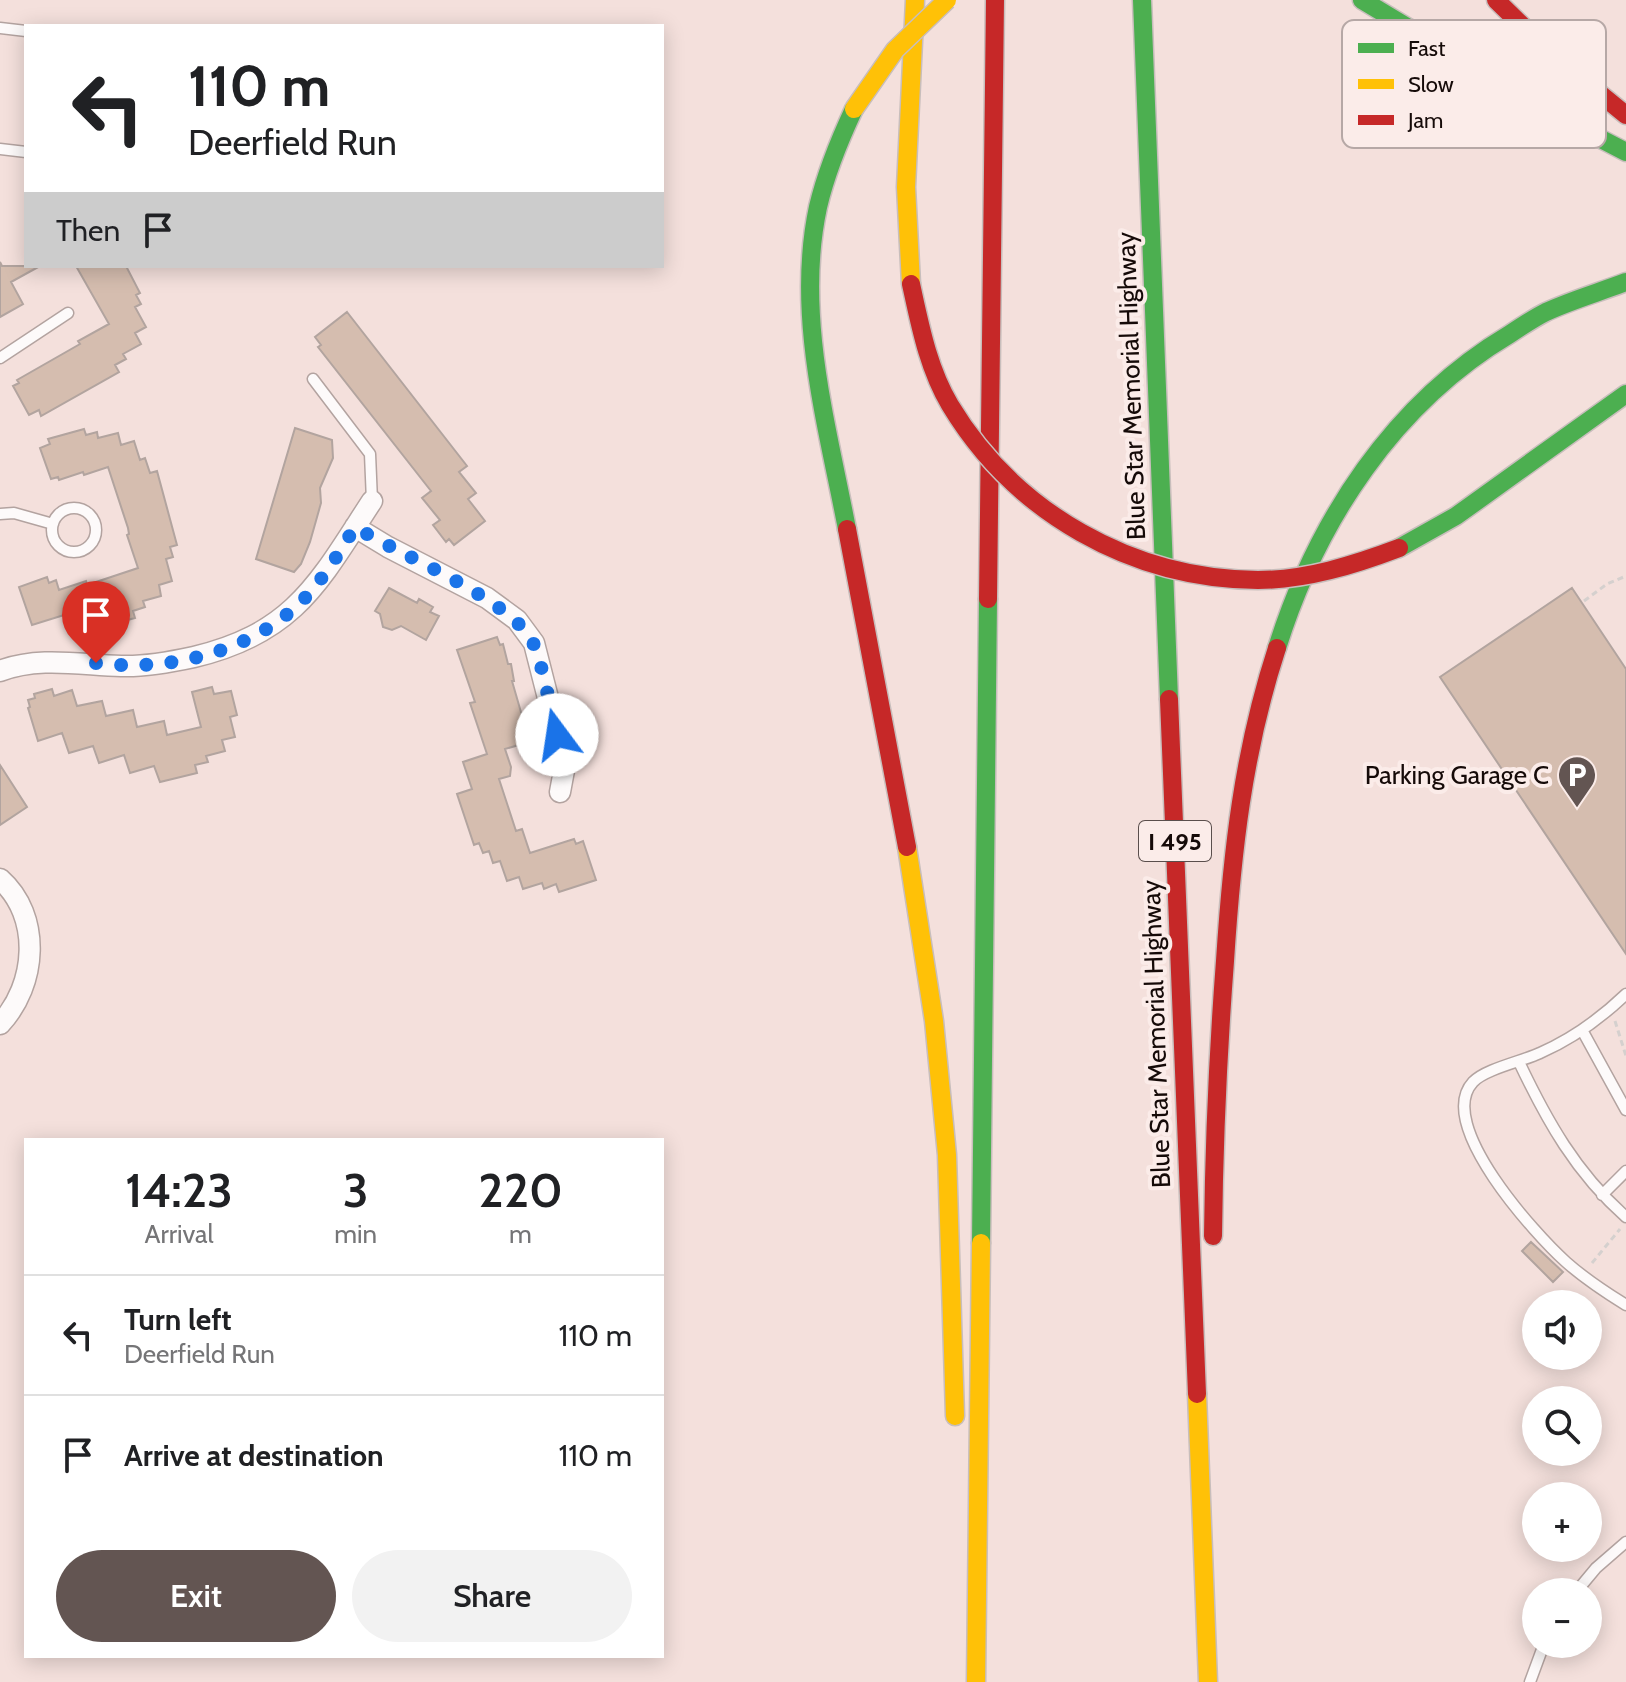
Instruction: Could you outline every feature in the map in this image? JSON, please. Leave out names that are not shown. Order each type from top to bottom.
[{"type":"highway","points":[[915,0],[906,177],[911,284],[918,326],[947,400],[964,429],[1025,496],[1049,516],[1083,537],[1118,554],[1188,574],[1243,580],[1325,572],[1399,548],[1434,530],[1626,394]]},
{"type":"highway","points":[[947,0],[890,54],[854,109],[828,168],[815,215],[809,265],[810,318],[816,366],[913,880],[934,1021],[948,1170],[956,1432]]},
{"type":"highway","points":[[976,1682],[995,0]]},
{"type":"highway","name":"Blue Star Memorial Highway","points":[[1142,0],[1209,1682]]},
{"type":"highway","points":[[1362,0],[1395,20]]},
{"type":"highway","points":[[1496,0],[1516,20]]},
{"type":"highway","points":[[1606,99],[1626,115]]},
{"type":"highway","points":[[1606,142],[1626,152]]},
{"type":"highway","points":[[1213,1262],[1215,1092],[1234,837],[1262,696],[1277,643],[1305,570],[1342,501],[1369,459],[1435,386],[1475,354],[1523,324],[1585,295],[1626,282]]},
{"type":"highway","points":[[1209,1682],[1213,1324]]},
{"type":"highway","points":[[959,1565],[964,1682]]},
{"type":"street","points":[[1,663],[63,661],[144,665],[222,650],[256,637],[303,600],[329,567],[372,501]]},
{"type":"street","points":[[355,527],[487,598],[517,620],[534,643],[565,765],[560,792]]},
{"type":"street","points":[[0,879],[16,897],[30,937],[29,970],[21,993],[0,1024]]},
{"type":"lane","points":[[0,28],[24,31]]},
{"type":"lane","points":[[0,149],[24,152]]},
{"type":"lane","points":[[0,358],[68,313]]},
{"type":"lane","points":[[313,379],[370,454],[372,501]]},
{"type":"lane","points":[[66,509],[81,509],[96,523],[95,538],[92,544],[79,552],[65,550],[54,540],[53,524],[66,509]]},
{"type":"lane","points":[[0,514],[14,513],[53,524]]},
{"type":"lane","points":[[1626,994],[1582,1030],[1544,1051],[1482,1076],[1471,1084],[1464,1105],[1478,1151],[1511,1202],[1548,1245],[1582,1276],[1626,1305]]},
{"type":"lane","points":[[1582,1030],[1626,1110]]},
{"type":"lane","points":[[1519,1062],[1554,1134],[1577,1166],[1626,1219]]},
{"type":"lane","points":[[1602,1195],[1626,1171]]},
{"type":"lane","points":[[1588,1578],[1626,1542]]},
{"type":"lane","points":[[1530,1682],[1539,1658]]},
{"type":"path","points":[[1584,601],[1607,584],[1626,576]]},
{"type":"path","points":[[1615,1021],[1626,1056]]},
{"type":"path","points":[[1582,1276],[1626,1219]]},
{"type":"building","points":[[0,262],[2,266],[36,268],[11,282],[23,304],[0,317]]},
{"type":"building","points":[[77,268],[127,268],[140,293],[136,295],[141,304],[135,307],[146,327],[135,333],[141,344],[123,354],[126,359],[115,365],[119,372],[41,416],[39,410],[29,415],[13,386],[19,383],[17,380],[109,324]]},
{"type":"building","points":[[347,312],[467,466],[459,472],[476,493],[468,499],[485,521],[454,545],[449,539],[446,542],[433,525],[440,520],[422,498],[431,491],[318,347],[321,345],[315,337]]},
{"type":"building","points":[[295,428],[332,440],[333,458],[320,488],[321,503],[310,542],[301,564],[294,572],[256,559]]},
{"type":"building","points":[[84,429],[86,435],[97,432],[98,438],[118,433],[121,445],[134,441],[140,460],[145,458],[150,473],[157,471],[177,545],[170,547],[173,557],[166,559],[172,581],[159,585],[161,596],[143,601],[145,607],[133,611],[135,618],[71,635],[64,615],[32,625],[19,587],[47,577],[49,583],[56,580],[59,590],[86,581],[87,585],[138,568],[108,467],[84,475],[83,472],[59,480],[58,477],[51,479],[40,448],[50,444],[48,439]]},
{"type":"building","points":[[389,588],[417,603],[419,599],[433,607],[430,612],[439,616],[426,640],[401,626],[392,630],[383,627],[380,614],[375,611]]},
{"type":"building","name":"Parking Garage C","points":[[1572,588],[1626,669],[1626,954],[1440,677]]},
{"type":"building","points":[[497,637],[500,645],[503,644],[508,664],[511,664],[512,681],[527,733],[524,734],[526,743],[505,749],[511,767],[510,776],[499,779],[516,831],[522,829],[530,853],[574,839],[576,844],[583,841],[596,880],[559,892],[556,884],[544,889],[542,883],[523,889],[519,877],[507,881],[500,861],[493,863],[489,851],[483,853],[479,843],[474,845],[457,794],[472,789],[463,762],[487,754],[470,703],[475,702],[457,650]]},
{"type":"building","points":[[212,687],[214,694],[231,691],[237,715],[230,717],[235,737],[222,740],[225,751],[206,756],[208,762],[195,765],[197,773],[160,782],[154,766],[130,773],[124,755],[99,763],[93,746],[69,753],[62,733],[38,741],[28,708],[28,700],[35,698],[34,694],[52,689],[54,696],[72,690],[77,706],[102,701],[106,716],[133,710],[137,727],[164,721],[167,735],[201,727],[192,692]]},
{"type":"building","points":[[0,765],[27,807],[0,825]]},
{"type":"building","points":[[1531,1242],[1563,1272],[1553,1282],[1522,1251]]},
{"type":"traffic: fast","points":[[1142,0],[1169,699]]},
{"type":"traffic: fast","points":[[1362,0],[1395,20]]},
{"type":"traffic: fast","points":[[847,529],[816,369],[810,288],[818,207],[833,157],[854,109]]},
{"type":"traffic: fast","points":[[1606,142],[1626,152]]},
{"type":"traffic: fast","points":[[1277,648],[1314,555],[1338,511],[1365,469],[1430,394],[1468,362],[1542,314],[1626,282]]},
{"type":"traffic: fast","points":[[1399,548],[1456,516],[1626,394]]},
{"type":"traffic: fast","points":[[981,1243],[988,599]]},
{"type":"traffic: slow","points":[[911,284],[906,187],[915,0]]},
{"type":"traffic: slow","points":[[854,109],[895,50],[947,0]]},
{"type":"traffic: slow","points":[[907,847],[934,1021],[947,1155],[955,1416]]},
{"type":"traffic: slow","points":[[976,1682],[981,1243]]},
{"type":"traffic: slow","points":[[1197,1394],[1208,1682]]},
{"type":"traffic: jam","points":[[988,599],[995,0]]},
{"type":"traffic: jam","points":[[1496,0],[1516,20]]},
{"type":"traffic: jam","points":[[1606,99],[1626,115]]},
{"type":"traffic: jam","points":[[911,284],[930,361],[950,405],[977,443],[1008,478],[1043,508],[1081,533],[1122,553],[1166,567],[1211,577],[1258,580],[1330,570],[1399,548]]},
{"type":"traffic: jam","points":[[847,529],[907,847]]},
{"type":"traffic: jam","points":[[1213,1236],[1220,1030],[1236,842],[1247,764],[1277,648]]},
{"type":"traffic: jam","points":[[1169,699],[1197,1394]]},
{"type":"place","name":"Parking Garage C","points":[[1577,809]]},
{"type":"route","points":[[96,663],[121,666],[181,660],[222,650],[256,637],[303,600],[355,527],[487,598],[517,620],[534,643],[557,735]]}]
